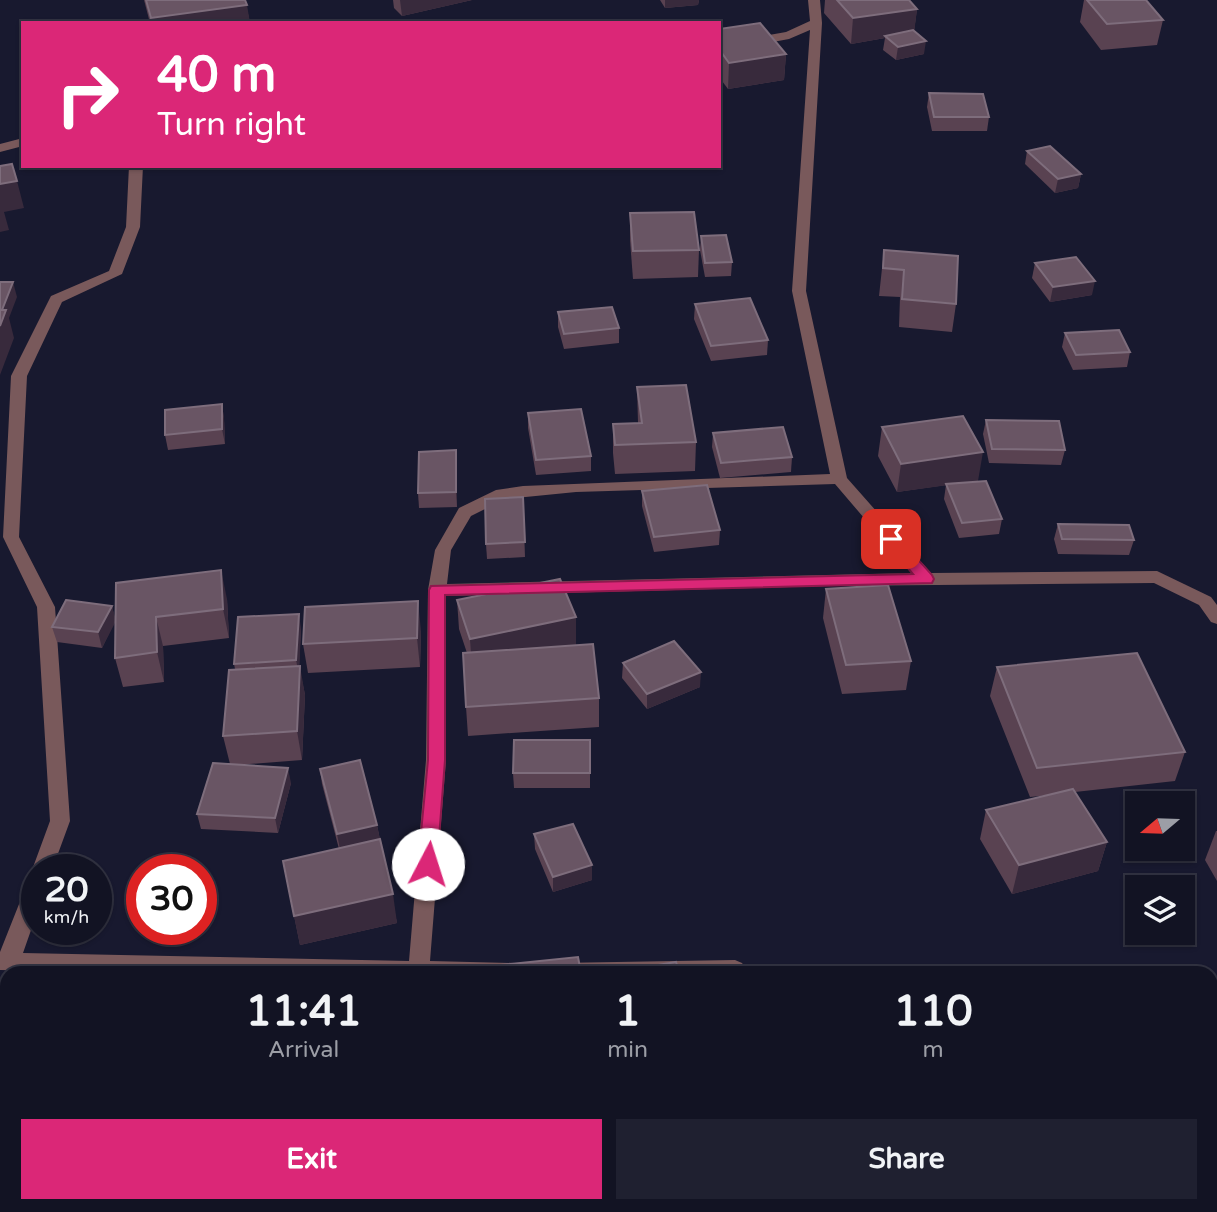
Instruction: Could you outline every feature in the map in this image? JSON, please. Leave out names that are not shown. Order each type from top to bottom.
[{"type":"street","points":[[814,0],[816,23],[799,291],[839,479],[926,579]]},
{"type":"street","points":[[721,48],[789,35],[816,23]]},
{"type":"street","points":[[0,148],[21,143]]},
{"type":"street","points":[[48,854],[60,821],[46,607],[11,537],[19,376],[56,299],[115,274],[133,227],[136,168]]},
{"type":"street","points":[[419,966],[436,760],[437,590],[443,550],[465,512],[502,494],[576,487],[839,479]]},
{"type":"street","points":[[437,590],[926,579],[1157,577],[1211,596],[1217,618]]},
{"type":"street","points":[[21,921],[4,961],[263,966]]},
{"type":"building","points":[[146,0],[245,0],[247,5],[151,18]]},
{"type":"building","points":[[837,0],[909,0],[917,9],[853,18]]},
{"type":"building","points":[[1087,0],[1146,0],[1163,20],[1107,24]]},
{"type":"building","points":[[760,23],[786,54],[729,63],[721,52],[721,29]]},
{"type":"building","points":[[913,30],[926,41],[898,47],[885,36]]},
{"type":"building","points":[[929,93],[983,94],[989,117],[934,117]]},
{"type":"building","points":[[1050,146],[1081,174],[1058,179],[1027,151]]},
{"type":"building","points":[[12,164],[17,181],[0,184],[0,166]]},
{"type":"building","points":[[694,212],[699,250],[633,251],[630,213]]},
{"type":"building","points":[[726,235],[732,262],[705,263],[701,236]]},
{"type":"building","points":[[884,250],[958,256],[956,304],[902,299],[904,270],[883,268]]},
{"type":"building","points":[[1076,257],[1095,281],[1053,287],[1035,263]]},
{"type":"building","points":[[0,282],[13,282],[2,310],[0,310]]},
{"type":"building","points":[[750,298],[768,340],[711,346],[695,304]]},
{"type":"building","points":[[612,307],[619,328],[564,334],[558,312]]},
{"type":"building","points":[[0,310],[6,310],[0,326]]},
{"type":"building","points":[[1119,330],[1130,352],[1076,355],[1065,333]]},
{"type":"building","points":[[686,385],[696,442],[615,445],[613,424],[642,423],[637,387]]},
{"type":"building","points":[[222,404],[222,429],[165,435],[165,410]]},
{"type":"building","points":[[581,409],[591,456],[536,460],[528,413]]},
{"type":"building","points":[[963,416],[983,452],[901,464],[882,427]]},
{"type":"building","points":[[986,420],[1059,421],[1065,450],[992,449]]},
{"type":"building","points":[[783,427],[792,457],[721,463],[713,433]]},
{"type":"building","points":[[456,450],[456,492],[418,493],[419,452]]},
{"type":"building","points":[[986,481],[1002,519],[962,523],[946,484]]},
{"type":"building","points":[[707,485],[720,530],[654,537],[642,491]]},
{"type":"building","points":[[523,497],[525,542],[486,544],[485,499]]},
{"type":"building","points":[[1058,524],[1129,525],[1134,540],[1062,539]]},
{"type":"building","points":[[221,570],[223,609],[156,617],[157,652],[115,658],[116,583]]},
{"type":"building","points":[[560,579],[576,617],[470,639],[457,600]]},
{"type":"building","points":[[888,585],[911,661],[846,665],[826,589]]},
{"type":"building","points":[[66,600],[112,606],[98,632],[52,627]]},
{"type":"building","points":[[418,601],[417,638],[303,644],[305,607]]},
{"type":"building","points":[[299,614],[296,660],[234,664],[238,617]]},
{"type":"building","points":[[674,641],[701,672],[647,694],[623,663]]},
{"type":"building","points":[[593,644],[599,698],[466,707],[463,653]]},
{"type":"building","points":[[1137,653],[1185,752],[1037,768],[997,667]]},
{"type":"building","points":[[300,666],[297,731],[223,736],[229,670]]},
{"type":"building","points":[[514,740],[590,740],[590,773],[513,773]]},
{"type":"building","points":[[360,760],[377,825],[337,834],[320,769]]},
{"type":"building","points":[[213,763],[288,768],[275,818],[197,814]]},
{"type":"building","points":[[1073,789],[1107,842],[1019,865],[986,810]]},
{"type":"building","points":[[573,824],[592,865],[553,877],[534,834]]},
{"type":"building","points":[[380,839],[393,894],[294,916],[283,861]]},
{"type":"building","points":[[578,957],[580,966],[492,966]]},
{"type":"building","points":[[676,962],[677,966],[653,966]]},
{"type":"route","points":[[428,864],[436,760],[437,590],[926,579],[891,539]]}]
